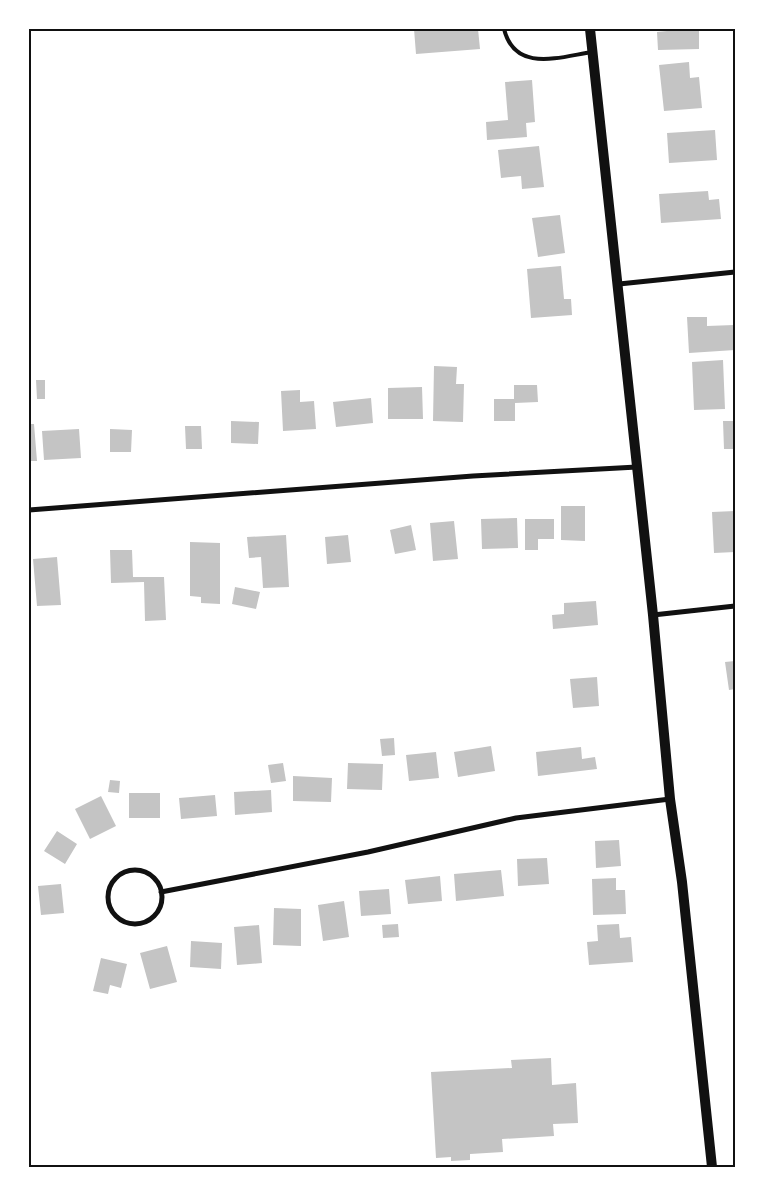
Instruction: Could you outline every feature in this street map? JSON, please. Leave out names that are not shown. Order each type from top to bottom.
[{"type":"main road","points":[[590,29],[653,615],[670,799],[682,882],[712,1167]]},
{"type":"street","points":[[618,284],[735,272]]},
{"type":"street","points":[[29,510],[474,476],[637,467]]},
{"type":"street","points":[[653,615],[735,606]]},
{"type":"street","points":[[161,892],[368,852],[516,818],[670,799]]},
{"type":"street","points":[[135,870],[144,872],[152,877],[158,883],[161,892],[159,909],[154,916],[139,924],[130,924],[122,921],[110,908],[108,899],[112,882],[118,876],[135,870]]},
{"type":"lane","points":[[504,29],[510,46],[522,56],[539,60],[593,52]]},
{"type":"building","points":[[414,29],[478,29],[480,49],[416,54]]},
{"type":"building","points":[[667,29],[699,29],[699,49],[658,50],[657,32],[667,31]]},
{"type":"building","points":[[689,62],[690,78],[699,77],[702,108],[664,111],[659,65]]},
{"type":"building","points":[[532,80],[535,122],[526,123],[527,137],[487,140],[486,122],[508,120],[505,82]]},
{"type":"building","points":[[715,130],[717,160],[669,163],[667,133]]},
{"type":"building","points":[[539,146],[544,187],[522,189],[521,176],[501,178],[498,150]]},
{"type":"building","points":[[708,191],[709,200],[719,199],[721,219],[661,223],[659,194]]},
{"type":"building","points":[[560,215],[565,253],[538,257],[532,218]]},
{"type":"building","points":[[561,266],[564,299],[571,299],[572,315],[531,318],[527,269]]},
{"type":"building","points":[[687,317],[707,317],[707,326],[734,325],[735,350],[689,353]]},
{"type":"building","points":[[723,360],[725,409],[694,410],[692,362]]},
{"type":"building","points":[[434,366],[457,367],[456,384],[464,384],[463,422],[433,421]]},
{"type":"building","points":[[36,380],[45,380],[45,399],[37,399]]},
{"type":"building","points":[[514,385],[537,385],[538,402],[515,403],[515,421],[494,421],[494,399],[514,399]]},
{"type":"building","points":[[422,387],[423,419],[388,419],[388,388]]},
{"type":"building","points":[[300,390],[300,402],[314,401],[316,429],[283,431],[281,391]]},
{"type":"building","points":[[371,398],[373,423],[336,427],[333,402]]},
{"type":"building","points":[[231,421],[259,422],[258,444],[231,443]]},
{"type":"building","points":[[723,421],[735,421],[735,449],[724,449]]},
{"type":"building","points":[[29,424],[34,424],[37,461],[29,461]]},
{"type":"building","points":[[185,426],[201,426],[202,449],[186,449]]},
{"type":"building","points":[[79,429],[81,458],[44,460],[42,431]]},
{"type":"building","points":[[110,429],[132,430],[131,452],[110,452]]},
{"type":"building","points":[[561,506],[585,506],[585,541],[561,540]]},
{"type":"building","points":[[735,511],[735,552],[714,553],[712,512]]},
{"type":"building","points":[[517,518],[518,548],[482,549],[481,519]]},
{"type":"building","points":[[525,519],[554,519],[554,539],[538,539],[538,550],[525,550]]},
{"type":"building","points":[[454,521],[458,559],[433,561],[430,523]]},
{"type":"building","points":[[411,525],[416,550],[395,554],[390,530]]},
{"type":"building","points":[[286,535],[289,587],[263,588],[261,557],[249,558],[247,537]]},
{"type":"building","points":[[348,535],[351,562],[327,564],[325,537]]},
{"type":"building","points":[[190,542],[220,543],[220,604],[201,603],[201,597],[190,596]]},
{"type":"building","points":[[110,550],[132,550],[133,577],[164,577],[166,620],[145,621],[144,582],[111,583]]},
{"type":"building","points":[[57,557],[61,605],[37,606],[33,559]]},
{"type":"building","points":[[235,587],[260,592],[256,609],[232,604]]},
{"type":"building","points":[[596,601],[598,625],[553,629],[552,615],[564,614],[564,603]]},
{"type":"building","points":[[735,661],[735,689],[729,690],[725,662]]},
{"type":"building","points":[[597,677],[599,706],[573,708],[570,679]]},
{"type":"building","points":[[394,738],[395,755],[382,756],[380,739]]},
{"type":"building","points":[[491,746],[495,771],[458,777],[454,752]]},
{"type":"building","points":[[581,747],[582,759],[595,757],[597,769],[538,776],[536,752]]},
{"type":"building","points":[[436,752],[439,778],[409,781],[406,755]]},
{"type":"building","points":[[283,763],[286,781],[271,783],[268,765]]},
{"type":"building","points":[[348,763],[383,764],[382,790],[347,789]]},
{"type":"building","points":[[293,776],[332,778],[331,802],[293,801]]},
{"type":"building","points":[[110,780],[120,781],[119,793],[108,792]]},
{"type":"building","points":[[271,790],[272,812],[235,815],[234,792]]},
{"type":"building","points":[[129,793],[160,793],[160,818],[129,818]]},
{"type":"building","points":[[215,795],[217,816],[181,819],[179,798]]},
{"type":"building","points":[[101,796],[116,826],[90,839],[75,809]]},
{"type":"building","points":[[57,831],[77,844],[65,864],[44,851]]},
{"type":"building","points":[[619,840],[621,866],[596,868],[595,841]]},
{"type":"building","points":[[547,858],[549,884],[518,886],[517,859]]},
{"type":"building","points":[[501,870],[504,896],[456,901],[454,874]]},
{"type":"building","points":[[440,876],[442,901],[408,904],[405,880]]},
{"type":"building","points":[[616,878],[616,890],[625,890],[626,914],[593,915],[592,879]]},
{"type":"building","points":[[61,884],[64,913],[41,915],[38,886]]},
{"type":"building","points":[[389,889],[391,914],[361,916],[359,891]]},
{"type":"building","points":[[344,901],[349,937],[323,941],[318,905]]},
{"type":"building","points":[[274,908],[301,909],[301,946],[273,945]]},
{"type":"building","points":[[398,924],[399,937],[383,938],[382,925]]},
{"type":"building","points":[[619,924],[620,938],[631,937],[633,962],[589,965],[587,942],[598,941],[597,925]]},
{"type":"building","points":[[259,925],[262,963],[237,965],[234,927]]},
{"type":"building","points":[[191,941],[222,943],[221,969],[190,967]]},
{"type":"building","points":[[167,946],[177,982],[150,989],[140,953]]},
{"type":"building","points":[[101,958],[127,964],[121,988],[110,985],[108,994],[93,991]]},
{"type":"building","points":[[551,1058],[552,1085],[576,1083],[578,1123],[553,1124],[554,1136],[502,1139],[503,1152],[470,1154],[470,1160],[451,1161],[451,1157],[436,1158],[431,1072],[512,1068],[511,1060]]}]
